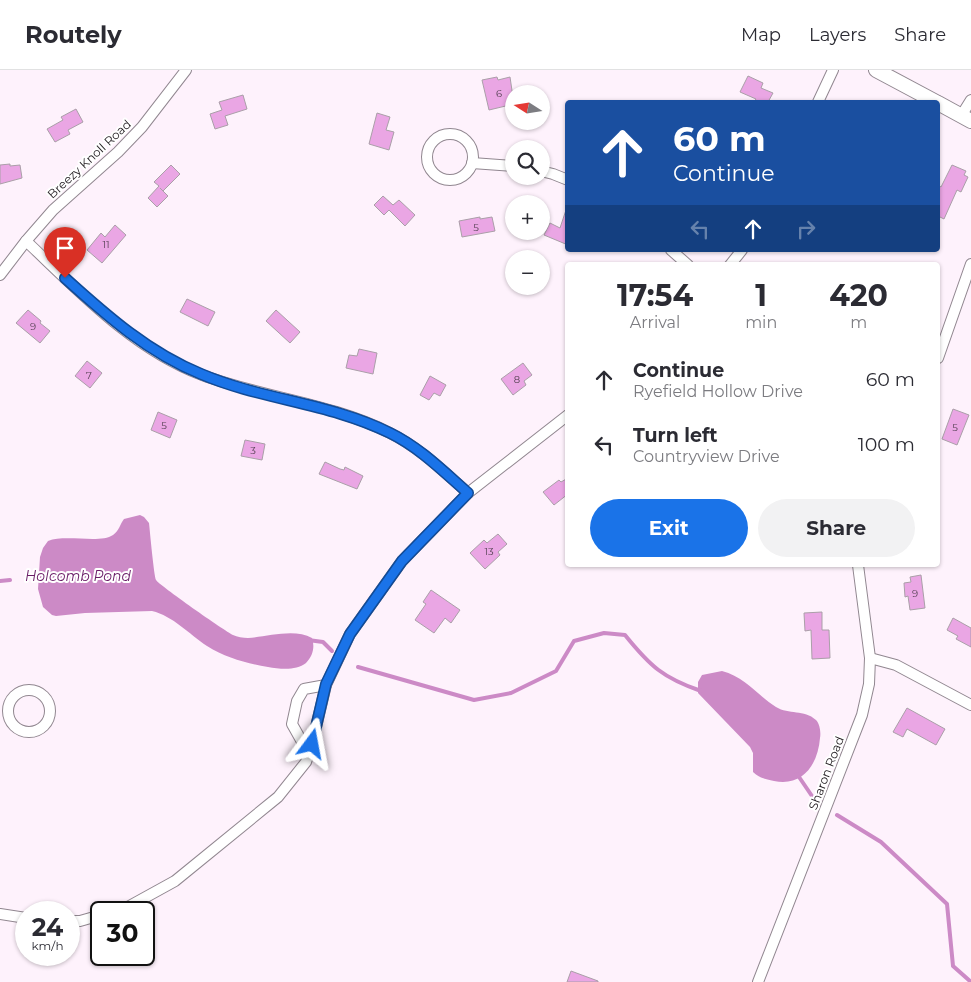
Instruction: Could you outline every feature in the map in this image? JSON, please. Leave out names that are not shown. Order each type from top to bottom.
[{"type":"street","name":"Breezy Knoll Road","points":[[0,275],[53,210],[118,152],[136,133],[186,70]]},
{"type":"street","points":[[819,100],[833,70]]},
{"type":"street","points":[[876,70],[931,100]]},
{"type":"street","points":[[940,105],[966,119],[971,100]]},
{"type":"street","points":[[448,134],[456,135],[467,143],[473,156],[472,163],[470,169],[461,177],[456,180],[444,180],[433,173],[430,168],[427,157],[428,150],[435,140],[448,134]]},
{"type":"street","points":[[472,163],[505,165]]},
{"type":"street","points":[[550,173],[565,179]]},
{"type":"street","points":[[26,241],[99,308],[134,337],[166,358],[202,375],[352,417],[390,433],[413,446],[468,493]]},
{"type":"street","points":[[673,252],[685,262]]},
{"type":"street","points":[[732,262],[740,252]]},
{"type":"street","points":[[940,352],[971,264]]},
{"type":"street","points":[[138,901],[174,881],[278,797],[306,762],[326,684],[350,634],[402,561],[468,493],[565,417]]},
{"type":"street","name":"Sharon Road","points":[[758,982],[862,715],[869,684],[870,658],[858,567]]},
{"type":"street","points":[[870,658],[896,665],[971,705]]},
{"type":"street","points":[[312,744],[301,740],[292,724],[297,701],[304,689],[326,684]]},
{"type":"street","points":[[28,690],[42,694],[50,706],[49,720],[40,730],[33,733],[19,731],[4,716],[10,700],[21,691],[28,690]]},
{"type":"street","points":[[0,914],[15,916]]},
{"type":"water","name":"Holcomb Pond","points":[[140,515],[149,523],[155,577],[160,584],[235,636],[248,638],[289,633],[312,638],[313,651],[306,663],[302,666],[283,669],[236,660],[214,650],[174,621],[152,611],[56,616],[43,607],[38,589],[40,557],[48,541],[64,538],[107,538],[115,533],[124,519]]},
{"type":"water","points":[[722,671],[737,677],[776,707],[786,711],[807,714],[816,720],[820,729],[819,748],[807,772],[793,781],[784,782],[765,779],[753,772],[753,753],[750,747],[698,693],[698,682],[702,675]]},
{"type":"building","points":[[748,76],[763,83],[761,88],[773,93],[769,100],[755,100],[740,92]]},
{"type":"building","points":[[497,77],[498,80],[510,77],[511,85],[505,85],[505,106],[489,110],[482,80]]},
{"type":"building","points":[[243,95],[247,109],[225,116],[228,125],[215,129],[210,114],[222,110],[219,102]]},
{"type":"building","points":[[76,109],[83,122],[68,130],[70,134],[55,142],[47,129],[63,120],[61,117]]},
{"type":"building","points":[[377,113],[390,117],[386,130],[394,132],[389,150],[369,144]]},
{"type":"building","points":[[10,164],[10,166],[20,165],[22,178],[0,184],[0,165]]},
{"type":"building","points":[[171,165],[180,174],[163,191],[168,196],[157,207],[148,198],[159,186],[154,182]]},
{"type":"building","points":[[952,165],[966,171],[964,175],[968,177],[961,192],[957,190],[944,219],[940,217],[941,187]]},
{"type":"building","points":[[383,196],[393,205],[399,200],[415,215],[405,226],[389,210],[384,215],[374,205]]},
{"type":"building","points":[[565,213],[565,244],[550,238],[550,223],[560,228]]},
{"type":"building","points":[[480,217],[480,219],[492,217],[495,231],[462,237],[459,221]]},
{"type":"building","points":[[115,225],[126,235],[102,263],[87,250],[101,233],[105,237]]},
{"type":"building","points":[[187,299],[215,312],[208,326],[180,312]]},
{"type":"building","points":[[28,310],[50,331],[40,343],[16,323]]},
{"type":"building","points":[[276,310],[300,332],[290,343],[266,321]]},
{"type":"building","points":[[359,349],[377,353],[373,374],[346,368],[349,355],[357,356]]},
{"type":"building","points":[[87,361],[102,373],[90,388],[75,376]]},
{"type":"building","points":[[523,363],[532,375],[524,381],[526,385],[513,395],[501,379]]},
{"type":"building","points":[[430,376],[446,385],[440,396],[434,393],[429,400],[420,395]]},
{"type":"building","points":[[953,409],[969,415],[957,445],[942,439]]},
{"type":"building","points":[[158,412],[177,420],[170,438],[151,430]]},
{"type":"building","points":[[245,440],[265,444],[262,460],[241,456]]},
{"type":"building","points":[[325,462],[344,470],[345,467],[363,476],[357,489],[319,474]]},
{"type":"building","points":[[559,480],[561,482],[565,480],[565,496],[554,505],[543,492]]},
{"type":"building","points":[[498,534],[507,544],[498,552],[500,555],[485,569],[470,553],[484,540],[487,543]]},
{"type":"building","points":[[921,575],[925,608],[910,610],[908,596],[905,597],[904,583],[911,582],[910,577]]},
{"type":"building","points":[[431,590],[460,610],[451,623],[445,618],[434,633],[415,620],[426,604],[423,602]]},
{"type":"building","points":[[822,612],[822,630],[829,630],[830,658],[812,659],[811,630],[805,631],[804,613]]},
{"type":"building","points":[[953,618],[971,628],[971,647],[956,639],[958,636],[947,630]]},
{"type":"building","points":[[907,708],[945,729],[936,745],[907,729],[903,737],[893,732]]},
{"type":"building","points":[[571,971],[598,981],[598,982],[567,982]]},
{"type":"waterway","points":[[0,581],[10,580]]},
{"type":"waterway","points":[[358,667],[474,700],[511,693],[556,671],[574,641],[604,633],[625,635],[658,670],[677,681],[701,691]]},
{"type":"waterway","points":[[308,640],[323,642],[332,651]]},
{"type":"waterway","points":[[797,774],[814,799]]},
{"type":"waterway","points":[[837,815],[881,842],[947,904],[953,966],[971,982]]},
{"type":"route","points":[[65,278],[134,337],[166,358],[202,375],[352,417],[390,433],[413,446],[468,493],[402,561],[350,634],[326,684],[312,744]]}]
